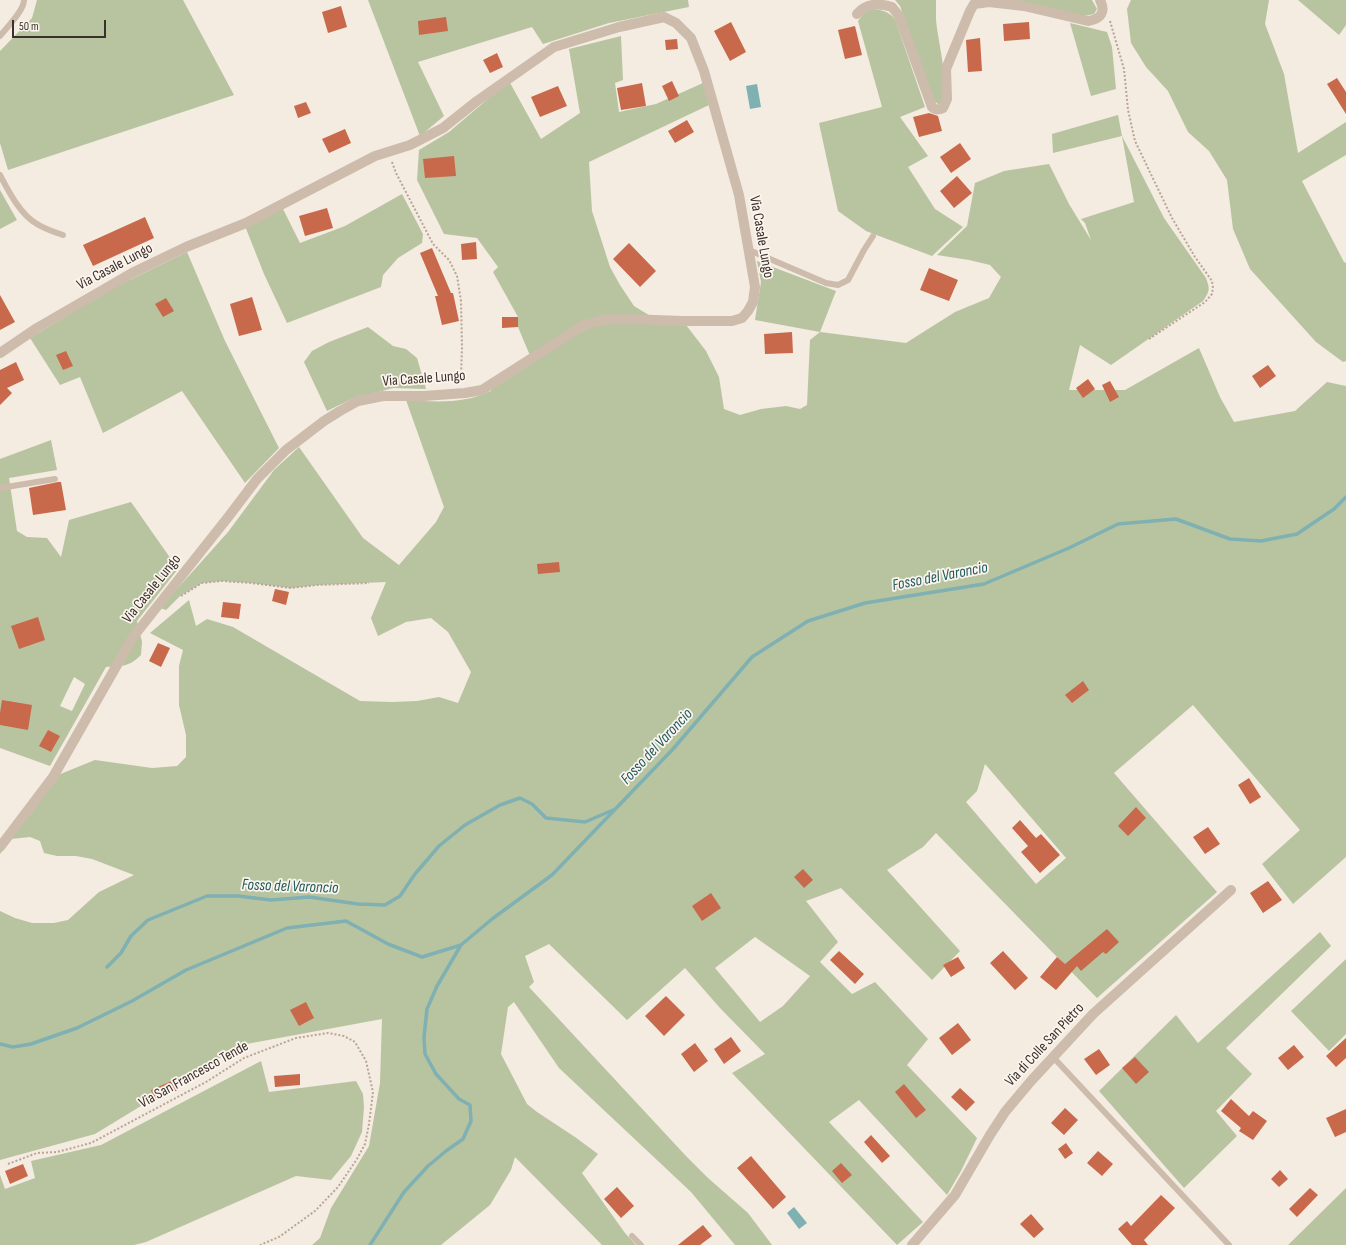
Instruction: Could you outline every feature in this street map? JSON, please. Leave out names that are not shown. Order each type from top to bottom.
[{"type":"street","points":[[857,14],[862,8],[871,4],[882,4],[892,7],[898,16],[929,101],[935,109],[943,108],[946,104],[946,69],[974,4],[989,2],[1024,6],[1088,21],[1098,18],[1102,5]]},
{"type":"street","name":"Via Casale Lungo","points":[[0,353],[37,328],[132,273],[186,247],[246,223],[375,156],[410,145],[443,128],[477,101],[554,47],[626,26],[664,17],[676,23],[691,38],[704,72],[739,195],[755,287],[753,302],[748,311],[742,318],[725,321],[602,320],[584,325],[482,390],[465,394],[382,396],[358,401],[340,410],[324,421],[286,450],[257,479],[230,516],[133,637],[53,777],[0,847]]},
{"type":"street","name":"Via di Colle San Pietro","points":[[912,1245],[955,1195],[1005,1112],[1053,1057],[1094,1014],[1231,890]]},
{"type":"lane","points":[[0,36],[21,10],[24,0]]},
{"type":"lane","points":[[0,175],[20,207],[30,219],[37,224],[63,235]]},
{"type":"lane","points":[[749,250],[826,283],[838,285],[848,280],[873,236]]},
{"type":"lane","points":[[0,488],[55,479]]},
{"type":"lane","points":[[1053,1057],[1229,1245]]},
{"type":"lane","points":[[632,1236],[641,1245]]},
{"type":"path","points":[[1102,5],[1111,22],[1124,69],[1128,110],[1135,141],[1172,218],[1195,257],[1212,281],[1213,288],[1212,294],[1205,302],[1149,339]]},
{"type":"path","points":[[389,151],[396,173],[433,244],[449,260],[457,276],[461,301],[461,376],[465,394]]},
{"type":"path","points":[[180,596],[202,583],[222,580],[291,588],[317,585],[369,583]]},
{"type":"path","name":"Via San Francesco Tende","points":[[8,1164],[37,1153],[57,1152],[91,1143],[206,1082],[244,1058],[296,1038],[328,1033],[344,1036],[355,1042],[366,1061],[373,1092],[365,1144],[357,1159],[338,1187],[315,1211],[279,1237],[260,1245]]},
{"type":"green space","points":[[37,0],[183,0],[234,95],[8,170],[0,143],[0,51],[32,18]]},
{"type":"green space","points":[[368,0],[688,0],[689,7],[609,23],[543,44],[532,27],[418,62],[444,116],[420,136]]},
{"type":"green space","points":[[895,0],[936,0],[936,19],[945,86],[941,104],[938,104],[932,99],[900,6]]},
{"type":"green space","points":[[1007,0],[1092,0],[1097,9],[1094,14],[1084,16]]},
{"type":"green space","points":[[1131,0],[1269,0],[1265,24],[1284,74],[1298,153],[1346,122],[1346,155],[1302,181],[1344,262],[1346,263],[1346,361],[1343,362],[1316,342],[1250,269],[1233,229],[1227,180],[1209,151],[1188,132],[1168,91],[1146,67],[1131,43],[1127,9]]},
{"type":"green space","points":[[1298,0],[1346,0],[1346,25],[1339,35]]},
{"type":"green space","points":[[873,9],[886,12],[895,19],[925,107],[900,117],[928,156],[908,167],[935,209],[963,227],[932,256],[866,231],[838,211],[819,123],[882,107],[858,21],[865,12]]},
{"type":"green space","points":[[1070,23],[1107,32],[1112,47],[1116,89],[1091,96]]},
{"type":"green space","points":[[621,36],[623,80],[615,83],[619,112],[656,104],[703,83],[709,105],[589,162],[592,211],[610,267],[634,306],[657,320],[683,321],[706,351],[719,377],[724,409],[740,415],[761,409],[786,406],[800,409],[807,405],[810,340],[820,332],[906,343],[955,312],[989,298],[1001,277],[990,265],[937,255],[967,226],[975,183],[1004,171],[1049,164],[1069,204],[1091,240],[1085,223],[1081,219],[1134,202],[1122,136],[1164,218],[1206,278],[1209,290],[1203,301],[1111,365],[1080,345],[1069,390],[1125,390],[1199,348],[1220,397],[1234,422],[1295,411],[1327,382],[1346,386],[1346,857],[1293,904],[1262,864],[1300,830],[1193,705],[1114,773],[1217,892],[1097,998],[936,833],[923,847],[887,870],[960,951],[932,980],[841,888],[806,901],[838,942],[820,962],[852,994],[875,982],[928,1039],[907,1065],[977,1138],[961,1171],[947,1195],[859,1100],[829,1122],[923,1222],[897,1245],[732,1073],[765,1054],[720,1008],[685,968],[627,1020],[549,944],[525,956],[534,982],[529,987],[686,1156],[708,1178],[748,1213],[772,1245],[735,1245],[691,1192],[559,1068],[514,1002],[508,1007],[501,1054],[527,1104],[598,1154],[582,1173],[625,1233],[636,1245],[602,1245],[515,1157],[511,1170],[490,1205],[441,1245],[312,1245],[320,1238],[331,1208],[369,1146],[380,1083],[382,1019],[241,1045],[95,1134],[0,1160],[0,911],[15,918],[32,923],[54,923],[68,920],[99,892],[134,875],[92,859],[76,856],[57,856],[44,853],[40,841],[30,837],[11,839],[0,854],[0,847],[53,777],[95,760],[152,768],[177,766],[186,757],[186,735],[179,705],[179,666],[183,650],[150,633],[189,600],[196,626],[207,619],[233,627],[360,701],[417,701],[439,697],[458,703],[471,672],[448,632],[431,618],[406,622],[378,636],[371,618],[386,582],[317,585],[291,588],[222,581],[202,583],[180,596],[166,610],[160,608],[228,532],[274,470],[299,447],[363,538],[399,565],[436,522],[444,507],[406,400],[450,401],[481,395],[491,391],[493,382],[531,358],[518,327],[518,317],[493,272],[498,267],[477,238],[444,234],[417,180],[419,150],[449,132],[509,81],[541,139],[580,113],[569,49]],"holes":[[[985,764],[1066,858],[1036,884],[966,802],[977,791]],[[755,937],[810,976],[783,1006],[760,1022],[715,968]]]},
{"type":"green space","points":[[1118,115],[1122,136],[1053,153],[1052,134]]},
{"type":"green space","points":[[0,190],[17,220],[0,229]]},
{"type":"green space","points":[[402,194],[423,234],[422,243],[398,258],[383,275],[381,287],[287,323],[264,274],[245,226],[282,207],[300,243],[345,226]]},
{"type":"green space","points":[[187,252],[225,341],[279,448],[245,483],[182,391],[103,433],[80,377],[60,385],[30,338],[115,287]]},
{"type":"green space","points":[[757,261],[836,291],[820,332],[755,320],[761,282]]},
{"type":"green space","points":[[368,327],[393,346],[406,349],[417,358],[426,389],[393,388],[352,399],[327,411],[304,362],[312,351],[329,342]]},
{"type":"green space","points":[[51,440],[57,470],[9,478],[17,531],[27,537],[47,538],[61,557],[69,520],[131,502],[178,569],[137,621],[142,642],[141,655],[129,664],[106,667],[50,766],[0,748],[0,459]],"holes":[[[74,677],[85,684],[72,711],[60,706]]]},
{"type":"green space","points":[[1320,932],[1331,946],[1226,1048],[1252,1074],[1216,1111],[1237,1136],[1184,1188],[1099,1091],[1176,1015],[1198,1043]]},
{"type":"green space","points":[[1346,959],[1346,1034],[1329,1051],[1291,1011]]},
{"type":"green space","points":[[261,1061],[269,1092],[356,1081],[363,1094],[364,1107],[362,1132],[351,1156],[331,1180],[296,1176],[146,1242],[134,1245],[0,1245],[0,1175],[5,1189],[35,1178],[31,1161],[101,1145]]},
{"type":"green space","points":[[1346,1188],[1346,1245],[1288,1245]]},
{"type":"water","points":[[757,84],[761,107],[750,109],[746,86]]},
{"type":"water","points":[[794,1207],[807,1223],[799,1229],[787,1213]]},
{"type":"building","points":[[341,6],[347,27],[328,33],[322,12]]},
{"type":"building","points":[[446,17],[448,31],[419,35],[418,21]]},
{"type":"building","points":[[731,22],[746,52],[730,61],[714,31]]},
{"type":"building","points":[[1029,22],[1030,39],[1004,41],[1003,24]]},
{"type":"building","points":[[855,26],[862,55],[845,59],[838,30]]},
{"type":"building","points":[[980,38],[982,71],[968,72],[966,40]]},
{"type":"building","points":[[677,39],[678,49],[666,50],[665,40]]},
{"type":"building","points":[[497,53],[503,67],[490,73],[483,60]]},
{"type":"building","points":[[1337,78],[1346,92],[1346,114],[1327,84]]},
{"type":"building","points":[[672,81],[679,96],[669,101],[662,86]]},
{"type":"building","points":[[642,83],[646,106],[621,110],[617,88]]},
{"type":"building","points":[[558,86],[567,106],[540,117],[531,97]]},
{"type":"building","points":[[306,102],[311,113],[298,118],[294,106]]},
{"type":"building","points":[[929,113],[938,116],[942,131],[919,137],[913,117]]},
{"type":"building","points":[[687,120],[694,132],[675,143],[668,131]]},
{"type":"building","points":[[345,129],[351,143],[329,153],[322,139]]},
{"type":"building","points":[[960,143],[971,159],[951,173],[940,157]]},
{"type":"building","points":[[454,156],[456,176],[425,178],[423,159]]},
{"type":"building","points":[[957,176],[972,193],[954,208],[940,191]]},
{"type":"building","points":[[327,208],[333,228],[305,236],[299,216]]},
{"type":"building","points":[[145,217],[154,238],[93,266],[83,245]]},
{"type":"building","points":[[476,242],[477,259],[462,260],[461,244]]},
{"type":"building","points":[[629,243],[656,271],[640,287],[613,259]]},
{"type":"building","points":[[432,248],[451,293],[453,293],[459,321],[442,325],[435,296],[438,296],[420,253]]},
{"type":"building","points":[[929,268],[958,280],[949,301],[920,290]]},
{"type":"building","points":[[0,295],[15,322],[0,330]]},
{"type":"building","points":[[252,297],[262,330],[239,336],[230,304]]},
{"type":"building","points":[[166,298],[174,311],[163,317],[155,304]]},
{"type":"building","points":[[502,317],[518,317],[518,327],[502,328]]},
{"type":"building","points":[[792,332],[793,353],[765,354],[764,334]]},
{"type":"building","points":[[66,351],[73,366],[63,370],[56,355]]},
{"type":"building","points":[[16,362],[24,380],[7,388],[12,393],[0,405],[0,370]]},
{"type":"building","points":[[1268,365],[1276,376],[1260,388],[1252,376]]},
{"type":"building","points":[[1088,379],[1095,389],[1083,398],[1076,388]]},
{"type":"building","points":[[1110,381],[1119,397],[1110,402],[1102,385]]},
{"type":"building","points":[[61,482],[66,510],[33,515],[29,488]]},
{"type":"building","points":[[559,562],[560,572],[538,574],[537,564]]},
{"type":"building","points":[[275,589],[289,592],[286,605],[272,601]]},
{"type":"building","points":[[223,602],[241,604],[239,619],[221,617]]},
{"type":"building","points":[[38,617],[45,640],[19,649],[11,626]]},
{"type":"building","points":[[158,643],[170,648],[161,667],[149,661]]},
{"type":"building","points":[[1083,681],[1089,690],[1072,703],[1065,695]]},
{"type":"building","points":[[2,700],[32,705],[28,730],[0,725]]},
{"type":"building","points":[[48,730],[60,736],[51,752],[39,746]]},
{"type":"building","points":[[1249,778],[1261,797],[1250,804],[1238,785]]},
{"type":"building","points":[[1136,807],[1146,818],[1128,836],[1118,826]]},
{"type":"building","points":[[1020,820],[1036,838],[1041,834],[1060,855],[1040,873],[1021,852],[1028,846],[1012,828]]},
{"type":"building","points":[[1208,827],[1220,844],[1205,854],[1193,837]]},
{"type":"building","points":[[803,869],[813,880],[804,888],[794,877]]},
{"type":"building","points":[[1268,881],[1282,900],[1263,913],[1250,893]]},
{"type":"building","points":[[711,893],[721,908],[702,921],[692,906]]},
{"type":"building","points":[[1107,929],[1119,942],[1106,954],[1103,952],[1081,971],[1077,966],[1056,990],[1040,977],[1057,957],[1065,964]]},
{"type":"building","points":[[839,951],[864,974],[855,984],[830,960]]},
{"type":"building","points":[[1003,951],[1028,978],[1015,990],[990,963]]},
{"type":"building","points":[[958,957],[965,968],[951,977],[943,965]]},
{"type":"building","points":[[666,996],[685,1015],[664,1036],[645,1016]]},
{"type":"building","points":[[306,1002],[314,1018],[299,1026],[290,1010]]},
{"type":"building","points":[[958,1023],[971,1040],[952,1055],[939,1038]]},
{"type":"building","points":[[731,1037],[741,1051],[724,1064],[714,1049]]},
{"type":"building","points":[[1346,1038],[1346,1058],[1336,1067],[1326,1056]]},
{"type":"building","points":[[695,1043],[708,1061],[694,1072],[681,1054]]},
{"type":"building","points":[[1294,1045],[1304,1057],[1288,1070],[1278,1058]]},
{"type":"building","points":[[1099,1049],[1110,1065],[1096,1075],[1084,1059]]},
{"type":"building","points":[[1135,1057],[1149,1072],[1136,1084],[1122,1068]]},
{"type":"building","points":[[300,1074],[300,1085],[275,1087],[274,1076]]},
{"type":"building","points":[[174,1080],[178,1090],[155,1100],[151,1090]]},
{"type":"building","points":[[904,1084],[926,1110],[916,1118],[895,1092]]},
{"type":"building","points":[[960,1088],[975,1102],[966,1111],[951,1097]]},
{"type":"building","points":[[1231,1099],[1249,1116],[1253,1111],[1267,1121],[1253,1140],[1239,1131],[1241,1128],[1221,1111]]},
{"type":"building","points":[[1065,1108],[1078,1120],[1064,1135],[1051,1123]]},
{"type":"building","points":[[1346,1109],[1346,1132],[1335,1137],[1326,1118]]},
{"type":"building","points":[[871,1135],[890,1156],[882,1163],[864,1142]]},
{"type":"building","points":[[1066,1143],[1073,1153],[1065,1159],[1058,1149]]},
{"type":"building","points":[[1098,1151],[1113,1164],[1102,1176],[1087,1163]]},
{"type":"building","points":[[751,1156],[786,1197],[773,1209],[737,1168]]},
{"type":"building","points":[[841,1163],[852,1175],[842,1183],[832,1171]]},
{"type":"building","points":[[23,1164],[28,1176],[10,1184],[5,1171]]},
{"type":"building","points":[[1280,1170],[1288,1179],[1279,1187],[1271,1179]]},
{"type":"building","points":[[617,1187],[634,1206],[621,1218],[604,1199]]},
{"type":"building","points":[[1310,1188],[1318,1195],[1297,1217],[1289,1209]]},
{"type":"building","points":[[1161,1195],[1175,1208],[1144,1240],[1148,1245],[1132,1245],[1118,1229],[1127,1221],[1131,1226]]},
{"type":"building","points":[[1031,1214],[1044,1229],[1034,1238],[1020,1224]]},
{"type":"building","points":[[703,1225],[712,1236],[700,1245],[678,1245]]},
{"type":"waterway","name":"Fosso del Varoncio","points":[[0,1044],[13,1047],[31,1044],[77,1028],[132,1001],[186,970],[287,928],[346,921],[388,944],[422,957],[461,945],[492,919],[552,875],[673,749],[752,657],[808,621],[865,603],[984,584],[1069,548],[1118,524],[1176,519],[1230,539],[1261,541],[1297,534],[1334,509],[1346,497]]},
{"type":"waterway","name":"Fosso del Varoncio","points":[[107,967],[121,953],[131,936],[148,920],[207,896],[238,896],[271,900],[309,897],[358,904],[385,905],[400,896],[415,874],[439,846],[465,825],[500,805],[520,798],[532,804],[546,818],[585,822],[613,810]]},
{"type":"waterway","name":"Fosso del Varoncio","points":[[370,1245],[404,1192],[428,1166],[463,1139],[471,1121],[470,1105],[459,1099],[436,1074],[425,1054],[424,1037],[427,1009],[437,986],[461,945]]}]
